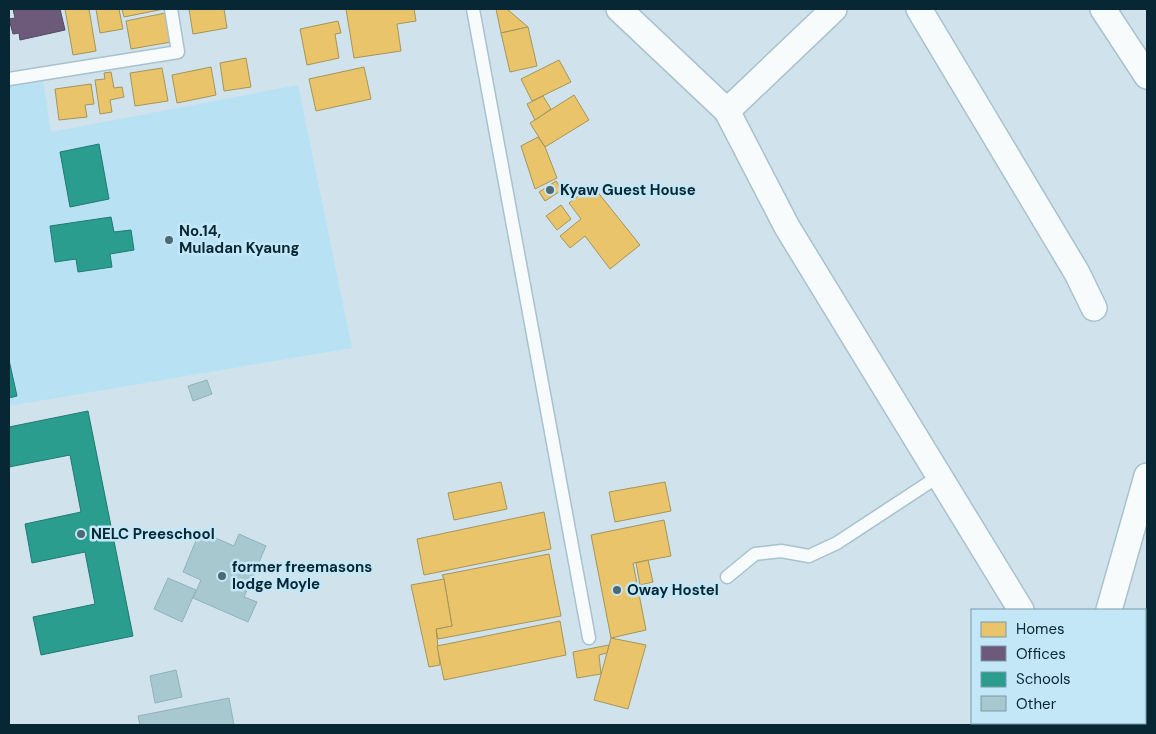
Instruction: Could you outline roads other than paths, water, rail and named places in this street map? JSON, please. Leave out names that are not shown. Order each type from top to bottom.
[{"type":"street","points":[[619,9],[727,111],[787,227],[1019,609]]},
{"type":"street","points":[[727,111],[834,9]]},
{"type":"street","points":[[919,9],[1077,273],[1094,308]]},
{"type":"street","points":[[1103,9],[1147,76]]},
{"type":"street","points":[[1109,609],[1147,476]]},
{"type":"lane","points":[[9,79],[178,52],[171,9]]},
{"type":"lane","points":[[473,9],[589,638]]},
{"type":"lane","points":[[727,577],[755,554],[781,551],[809,556],[838,543],[939,476]]},
{"type":"place","name":"Kyaw Guest House","points":[[550,190]]},
{"type":"place","name":"No.14, Muladan Kyaung","points":[[169,240]]},
{"type":"place","name":"NELC Preeschool","points":[[81,534]]},
{"type":"place","name":"former freemasons lodge Moyle","points":[[222,576]]},
{"type":"place","name":"Oway Hostel","points":[[617,590]]}]
